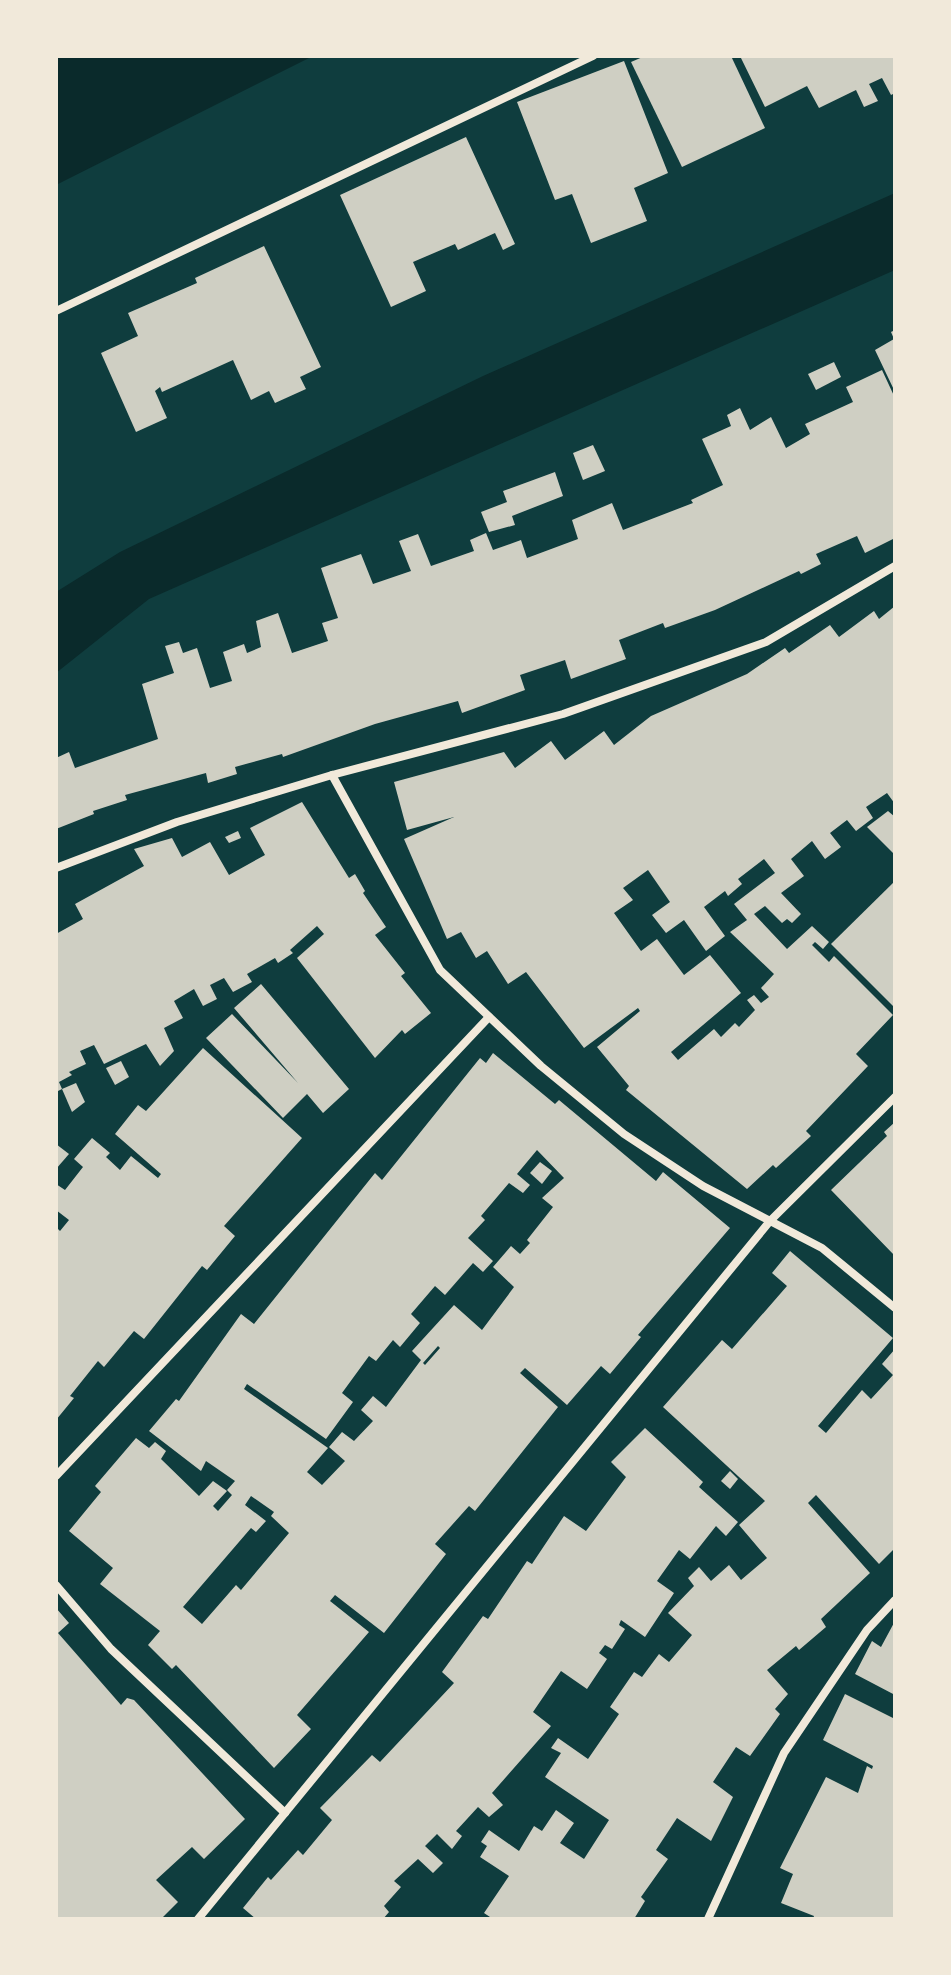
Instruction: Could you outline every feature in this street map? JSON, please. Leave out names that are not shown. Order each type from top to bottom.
[{"type":"street","points":[[56,311],[593,56]]},
{"type":"street","points":[[56,868],[177,822],[332,775],[563,714],[766,642],[895,566]]},
{"type":"street","points":[[332,775],[440,970],[489,1017],[541,1066],[624,1134],[703,1186],[822,1248],[895,1308]]},
{"type":"street","points":[[56,1476],[489,1017]]},
{"type":"street","points":[[198,1919],[770,1221],[895,1097]]},
{"type":"street","points":[[56,1585],[111,1649],[285,1813]]},
{"type":"street","points":[[708,1919],[784,1753],[867,1630],[895,1600]]},
{"type":"water","points":[[56,56],[313,56],[56,185]]},
{"type":"water","points":[[895,193],[895,270],[149,599],[56,673],[56,592],[120,552],[483,376]]},
{"type":"building","points":[[645,56],[731,56],[765,128],[682,167],[631,62]]},
{"type":"building","points":[[740,56],[895,56],[895,93],[891,95],[882,78],[869,84],[878,101],[864,107],[856,90],[819,108],[807,86],[765,107]]},
{"type":"building","points":[[624,61],[668,173],[634,188],[647,221],[591,243],[572,194],[555,200],[517,102]]},
{"type":"building","points":[[466,137],[515,244],[503,250],[495,233],[458,250],[455,244],[413,262],[426,291],[391,307],[340,195]]},
{"type":"building","points":[[264,246],[321,367],[300,377],[306,389],[275,403],[269,391],[251,400],[233,360],[162,392],[160,387],[155,391],[167,418],[136,432],[101,353],[138,336],[128,313],[197,283],[195,278]]},
{"type":"building","points":[[895,330],[895,392],[875,350],[894,339],[891,332]]},
{"type":"building","points":[[834,362],[841,377],[816,390],[808,374]]},
{"type":"building","points":[[882,370],[895,398],[895,538],[865,553],[857,536],[816,554],[821,564],[801,574],[799,571],[715,610],[665,628],[663,623],[619,640],[626,659],[571,679],[565,660],[520,675],[525,690],[462,713],[458,701],[375,724],[283,757],[282,754],[235,767],[237,774],[208,783],[206,773],[125,795],[127,800],[93,811],[94,814],[56,829],[56,758],[69,752],[75,768],[158,739],[142,684],[174,673],[165,646],[179,642],[183,653],[197,648],[210,688],[232,681],[223,652],[244,644],[247,653],[261,647],[256,621],[278,613],[292,653],[328,641],[322,623],[338,618],[321,568],[361,554],[373,584],[411,571],[399,541],[418,534],[431,566],[474,551],[470,540],[486,533],[493,550],[521,540],[527,558],[578,539],[572,520],[612,503],[623,530],[693,503],[691,500],[723,485],[702,439],[731,426],[727,415],[740,408],[750,430],[771,417],[786,448],[810,434],[805,424],[853,402],[846,387]]},
{"type":"building","points":[[593,445],[605,471],[583,480],[573,453]]},
{"type":"building","points":[[555,472],[563,496],[512,516],[515,525],[489,532],[481,512],[507,502],[503,491]]},
{"type":"building","points":[[895,606],[895,804],[887,793],[866,807],[873,818],[856,831],[847,820],[830,833],[841,847],[825,859],[812,841],[791,859],[804,876],[781,893],[801,914],[792,923],[787,919],[782,923],[765,906],[754,914],[787,949],[812,926],[829,942],[823,949],[815,942],[812,945],[829,962],[834,956],[893,1015],[856,1054],[868,1066],[806,1131],[811,1136],[747,1189],[626,1090],[629,1086],[597,1047],[640,1011],[638,1008],[584,1048],[526,972],[508,984],[487,951],[476,958],[461,932],[447,939],[404,839],[454,817],[407,830],[394,782],[504,752],[515,768],[551,741],[565,760],[604,731],[614,745],[651,716],[747,674],[785,648],[789,653],[830,625],[839,637],[874,611],[879,619]],"holes":[[[764,859],[775,873],[734,904],[747,920],[730,932],[774,974],[761,988],[769,997],[761,1003],[754,995],[747,1000],[755,1010],[739,1027],[735,1023],[721,1037],[714,1029],[678,1060],[671,1052],[741,993],[710,955],[684,975],[657,939],[641,951],[614,913],[633,900],[623,888],[648,870],[670,902],[652,915],[666,933],[684,920],[706,951],[725,936],[704,907],[725,891],[728,896],[742,884],[738,879]]]},
{"type":"building","points":[[302,802],[349,878],[355,874],[365,891],[363,893],[386,927],[375,935],[405,973],[401,976],[431,1013],[405,1034],[402,1030],[375,1058],[297,958],[324,934],[317,926],[290,950],[293,953],[278,963],[275,958],[247,974],[252,982],[233,992],[224,978],[210,985],[217,999],[203,1006],[194,989],[174,1001],[183,1018],[164,1028],[174,1051],[160,1066],[146,1044],[104,1064],[94,1045],[80,1051],[86,1064],[69,1072],[72,1075],[59,1082],[62,1089],[56,1092],[56,934],[83,919],[75,904],[144,866],[134,849],[172,838],[182,857],[210,842],[229,875],[265,855],[250,828]]},
{"type":"building","points":[[888,811],[895,817],[895,855],[867,827]]},
{"type":"building","points":[[238,831],[241,838],[229,843],[225,837]]},
{"type":"building","points":[[895,881],[895,1008],[831,944]]},
{"type":"building","points":[[261,984],[349,1089],[323,1113],[307,1094],[283,1118],[206,1038],[232,1014],[298,1083],[234,1008]]},
{"type":"building","points":[[203,1048],[302,1138],[224,1226],[235,1236],[207,1270],[202,1266],[144,1339],[134,1331],[104,1367],[98,1361],[70,1396],[74,1398],[56,1420],[56,1227],[60,1231],[69,1220],[56,1210],[56,1184],[65,1190],[83,1167],[74,1159],[92,1138],[110,1153],[106,1157],[120,1170],[131,1156],[158,1178],[161,1174],[115,1134],[138,1105],[146,1111]]},
{"type":"building","points":[[493,1053],[555,1104],[559,1100],[656,1181],[663,1172],[730,1228],[638,1335],[641,1337],[610,1374],[601,1366],[567,1405],[525,1368],[520,1373],[558,1407],[475,1511],[469,1506],[435,1544],[446,1554],[384,1633],[335,1595],[330,1601],[369,1632],[297,1715],[311,1729],[274,1768],[176,1665],[172,1669],[148,1645],[160,1631],[100,1584],[113,1568],[69,1531],[101,1492],[95,1486],[136,1438],[149,1448],[155,1442],[166,1451],[161,1459],[199,1496],[213,1481],[227,1491],[213,1506],[218,1511],[232,1495],[227,1490],[235,1481],[206,1461],[201,1471],[149,1431],[176,1399],[179,1401],[241,1314],[254,1324],[375,1173],[382,1180],[480,1058],[486,1063]],"holes":[[[537,1150],[564,1178],[542,1198],[553,1207],[527,1240],[530,1243],[520,1254],[511,1246],[493,1267],[514,1287],[482,1330],[454,1305],[412,1351],[421,1360],[386,1407],[373,1396],[361,1410],[373,1421],[354,1441],[342,1432],[329,1447],[345,1461],[322,1485],[307,1472],[328,1448],[244,1389],[247,1384],[326,1439],[353,1402],[342,1393],[369,1356],[376,1361],[393,1340],[400,1347],[420,1323],[411,1314],[435,1286],[445,1295],[473,1263],[483,1272],[493,1261],[468,1238],[485,1220],[481,1216],[509,1183],[523,1193],[530,1185],[517,1174]],[[438,1346],[440,1348],[425,1365],[423,1363]],[[251,1496],[274,1512],[271,1516],[289,1533],[241,1590],[236,1585],[202,1624],[183,1607],[251,1528],[256,1532],[266,1521],[245,1505]]]},
{"type":"building","points":[[121,1061],[129,1077],[115,1085],[106,1068]]},
{"type":"building","points":[[76,1083],[85,1102],[72,1112],[62,1089]]},
{"type":"building","points":[[895,1122],[895,1256],[831,1190],[887,1136],[884,1132]]},
{"type":"building","points":[[56,1144],[69,1154],[56,1169]]},
{"type":"building","points":[[540,1162],[552,1171],[542,1184],[530,1173]]},
{"type":"building","points":[[790,1251],[893,1338],[818,1426],[826,1433],[862,1390],[871,1399],[893,1375],[882,1364],[895,1349],[895,1548],[879,1564],[816,1495],[808,1503],[870,1573],[821,1619],[826,1627],[799,1650],[796,1646],[767,1670],[788,1694],[775,1709],[780,1714],[750,1756],[736,1747],[713,1782],[733,1797],[711,1841],[677,1818],[656,1850],[668,1859],[641,1897],[645,1901],[634,1919],[493,1919],[484,1913],[509,1876],[480,1857],[487,1846],[481,1842],[489,1830],[519,1851],[534,1826],[542,1831],[556,1810],[574,1823],[560,1843],[584,1859],[609,1820],[545,1777],[561,1753],[551,1748],[558,1738],[588,1759],[619,1714],[610,1707],[634,1672],[642,1677],[659,1654],[669,1662],[692,1635],[668,1613],[694,1586],[688,1578],[699,1567],[711,1581],[729,1565],[741,1580],[767,1558],[739,1525],[765,1501],[663,1407],[722,1340],[732,1349],[787,1286],[772,1273]]},
{"type":"building","points":[[645,1428],[703,1482],[699,1487],[738,1522],[726,1536],[716,1526],[690,1559],[679,1550],[657,1581],[674,1593],[645,1637],[621,1620],[619,1625],[625,1629],[612,1649],[605,1645],[599,1653],[607,1659],[587,1689],[561,1671],[533,1712],[551,1726],[492,1793],[503,1805],[489,1817],[478,1807],[456,1831],[462,1836],[452,1849],[437,1834],[425,1846],[443,1863],[433,1873],[418,1859],[394,1881],[401,1887],[384,1906],[389,1912],[383,1919],[256,1919],[243,1908],[268,1877],[271,1880],[298,1850],[303,1855],[332,1820],[320,1808],[372,1755],[380,1762],[454,1683],[442,1672],[483,1616],[488,1619],[527,1561],[532,1564],[564,1516],[586,1531],[626,1477],[611,1462]]},
{"type":"building","points":[[730,1471],[738,1479],[730,1489],[721,1481]]},
{"type":"building","points":[[56,1608],[69,1623],[58,1633],[121,1705],[127,1698],[134,1700],[245,1819],[204,1859],[192,1847],[156,1880],[178,1902],[161,1919],[56,1919]]},
{"type":"building","points":[[895,1621],[895,1695],[855,1674],[872,1641],[881,1647]]},
{"type":"building","points":[[845,1694],[895,1719],[895,1919],[813,1919],[814,1916],[781,1903],[793,1874],[780,1868],[826,1777],[858,1793],[867,1766],[872,1769],[873,1766],[823,1740]]}]
